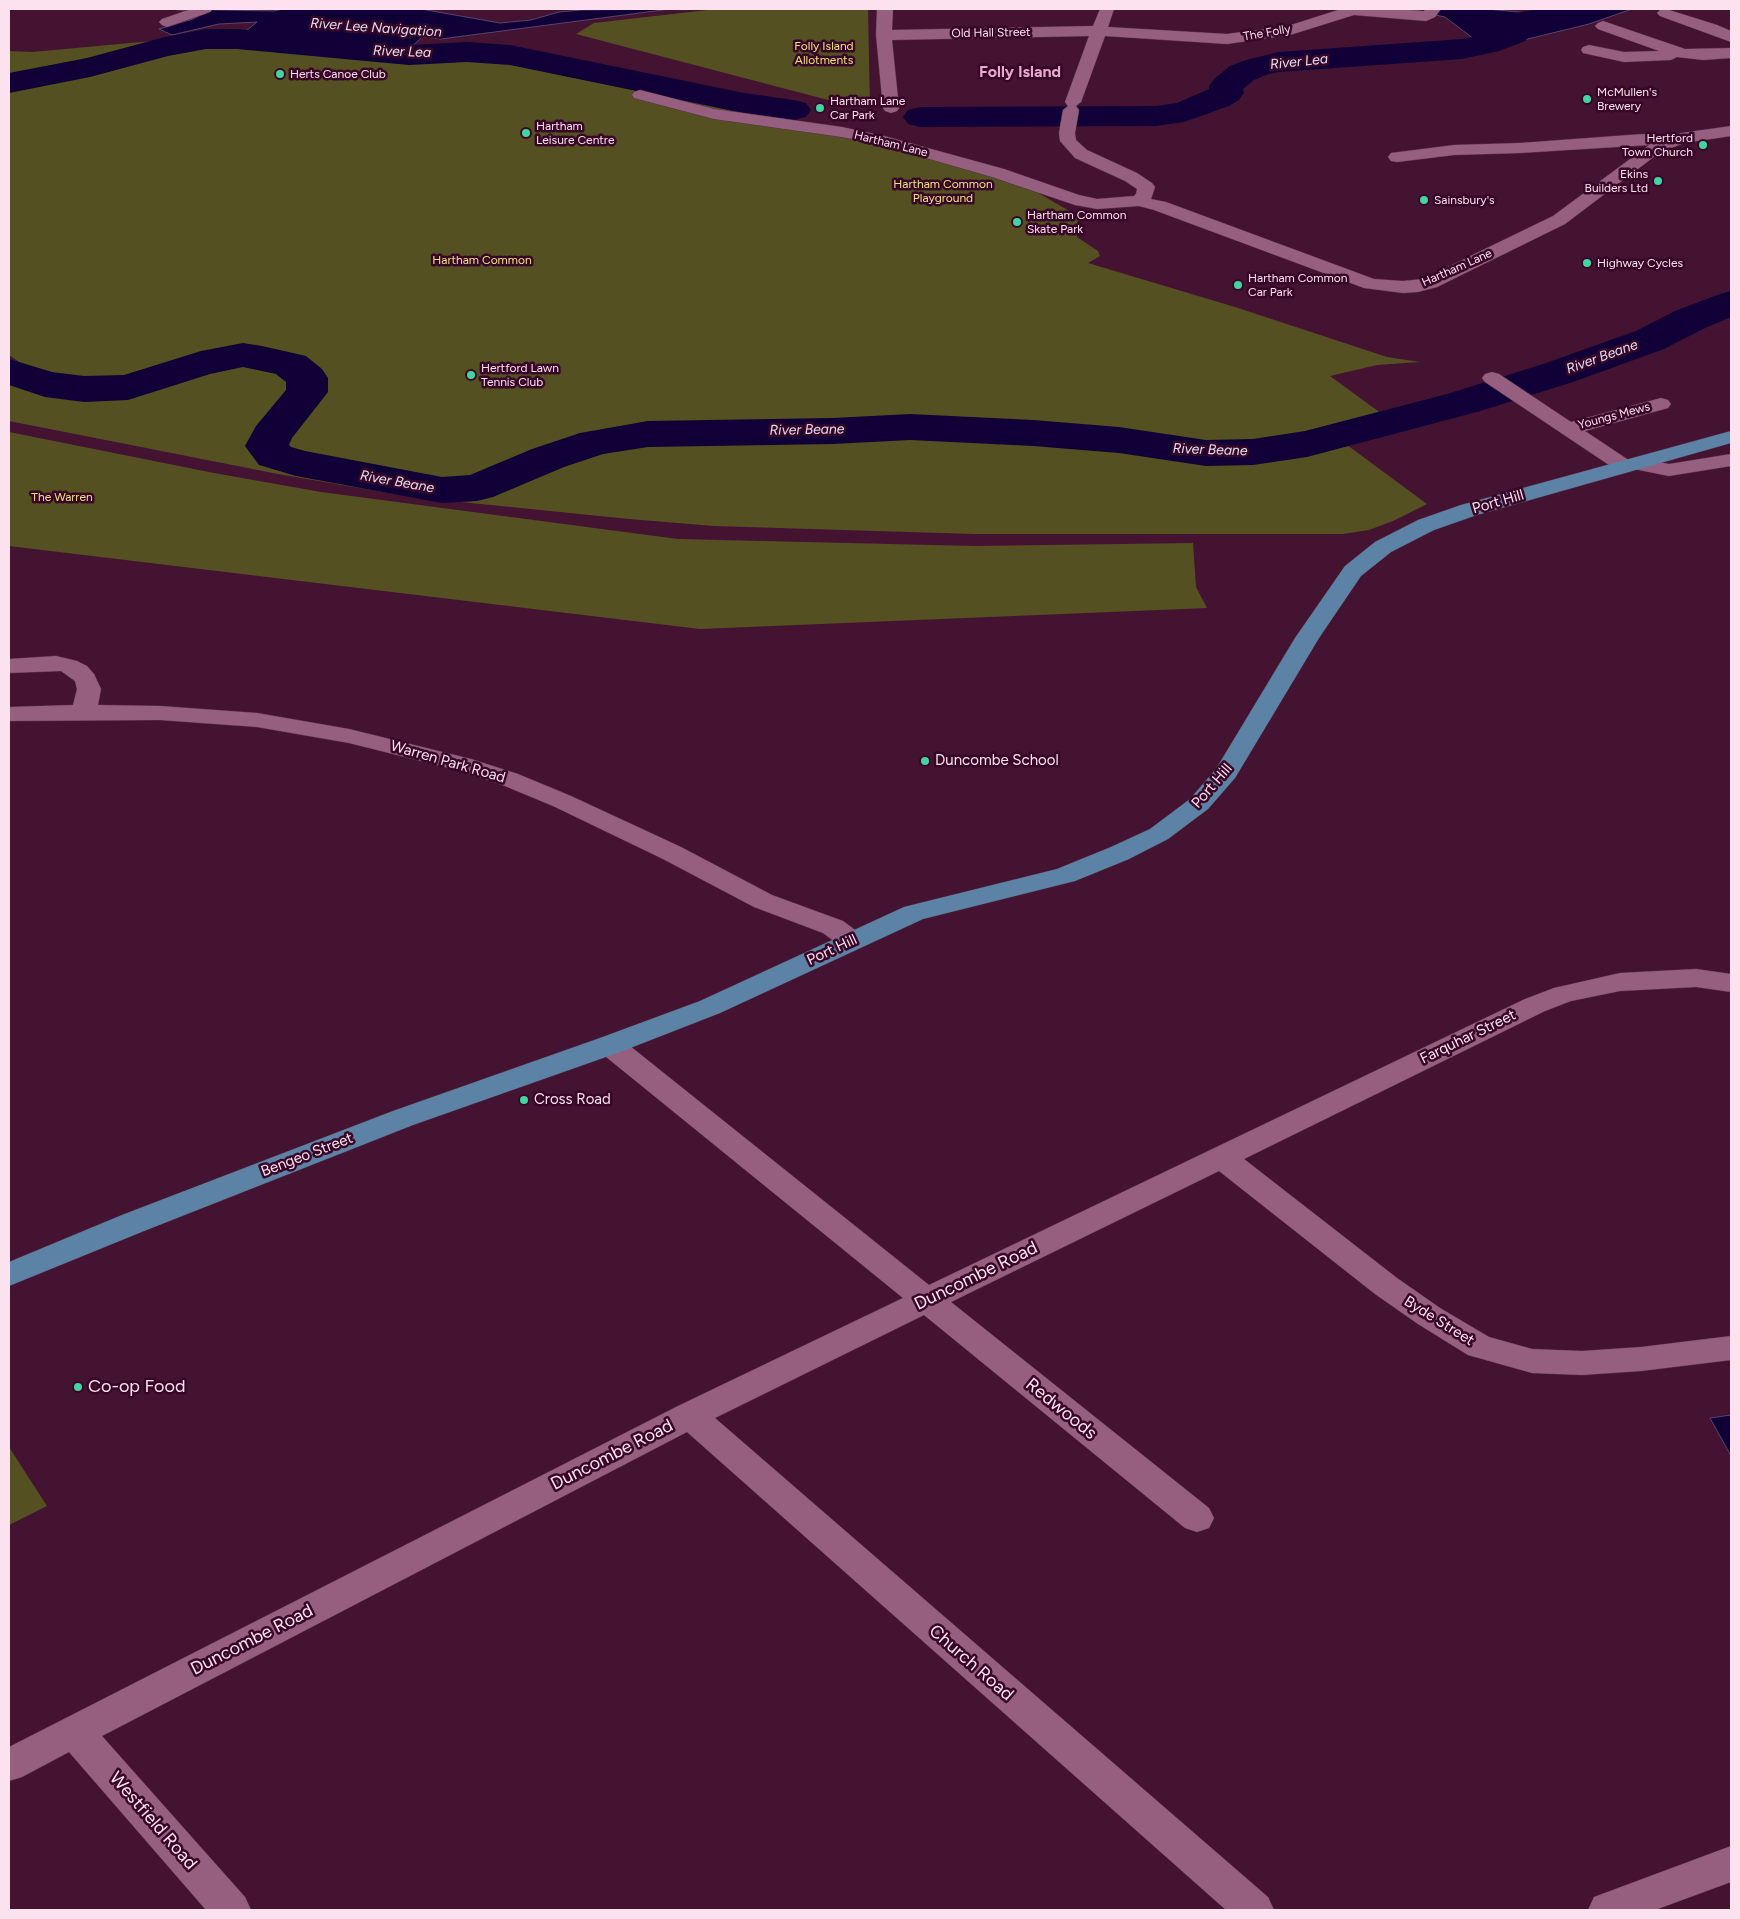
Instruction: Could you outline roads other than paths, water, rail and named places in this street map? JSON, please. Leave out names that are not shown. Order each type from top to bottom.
[{"type":"main road","name":"Port Hill","points":[[610,1045],[710,1007],[914,913],[1066,875],[1120,853],[1159,834],[1199,804],[1226,773],[1307,638],[1353,571],[1383,547],[1426,525],[1468,510],[1731,437]]},
{"type":"main road","name":"Bengeo Street","points":[[9,1275],[142,1220],[403,1118],[610,1045]]},
{"type":"street","points":[[885,9],[884,35],[891,108]]},
{"type":"street","points":[[1107,9],[1070,117],[1068,141],[1080,154],[1131,177],[1146,187],[1146,195],[1139,201]]},
{"type":"street","points":[[167,22],[201,10]]},
{"type":"street","name":"The Folly","points":[[1098,32],[1227,40],[1290,30],[1353,10],[1426,16],[1433,11]]},
{"type":"street","points":[[1665,13],[1712,28],[1731,37]]},
{"type":"street","points":[[1603,26],[1682,54]]},
{"type":"street","name":"Old Hall Street","points":[[884,35],[1098,32]]},
{"type":"street","points":[[1589,50],[1624,58],[1731,53]]},
{"type":"street","name":"Hartham Lane","points":[[640,95],[714,114],[833,130],[884,141],[998,173],[1075,200],[1097,204],[1139,201],[1160,206],[1371,284],[1402,287],[1418,286],[1430,282],[1559,220],[1645,154],[1668,142],[1731,130]]},
{"type":"street","name":"Hartham Lane","points":[[1397,157],[1421,153],[1643,139],[1668,142]]},
{"type":"street","points":[[1492,378],[1567,429],[1632,466],[1669,470],[1731,460]]},
{"type":"street","name":"Youngs Mews","points":[[1567,429],[1661,404]]},
{"type":"street","points":[[9,666],[56,663],[79,671],[86,679],[89,689],[84,712]]},
{"type":"street","name":"Warren Park Road","points":[[9,714],[84,712],[170,713],[257,720],[349,736],[462,764],[509,779],[562,800],[672,853],[713,877],[763,901],[833,927],[852,941]]},
{"type":"street","name":"Farquhar Street","points":[[1222,1158],[1488,1027],[1564,994],[1620,982],[1658,979],[1696,978],[1731,983]]},
{"type":"street","points":[[610,1045],[925,1301]]},
{"type":"street","name":"Duncombe Road","points":[[9,1765],[690,1415],[1222,1158]]},
{"type":"street","name":"Byde Street","points":[[1222,1158],[1386,1286],[1429,1316],[1479,1346],[1532,1361],[1582,1362],[1641,1359],[1731,1348]]},
{"type":"street","name":"Redwoods","points":[[925,1301],[1197,1518]]},
{"type":"street","name":"Church Road","points":[[690,1415],[1254,1910]]},
{"type":"street","name":"Westfield Road","points":[[75,1732],[231,1910]]},
{"type":"street","points":[[1608,1910],[1731,1864]]},
{"type":"water","name":"River Lee Navigation","points":[[170,9],[274,11],[283,9],[421,9],[500,23],[531,20],[559,12],[581,10],[670,9],[441,39],[422,37],[407,51],[241,35],[257,22],[219,24],[172,35],[159,29],[193,19],[205,13]]},
{"type":"water","points":[[1378,9],[1486,9],[1541,14],[1575,9],[1632,9],[1589,24],[1487,49],[1445,17],[1415,11]]},
{"type":"water","points":[[1731,1415],[1731,1456],[1710,1418]]},
{"type":"waterway","name":"River Lea","points":[[920,117],[1156,116],[1184,112],[1227,93],[1226,86],[1242,73],[1258,67],[1279,62],[1462,49],[1487,44],[1514,34],[1527,20],[1596,9]]},
{"type":"waterway","name":"River Lea","points":[[9,83],[90,67],[165,47],[206,39],[237,39],[409,55],[467,52],[510,55],[744,103],[794,110]]},
{"type":"waterway","name":"River Beane","points":[[9,371],[45,384],[84,389],[128,387],[201,363],[243,355],[291,365],[307,378],[307,392],[271,435],[267,446],[275,456],[296,463],[442,490],[477,488],[548,458],[595,442],[648,434],[833,431],[910,427],[1033,433],[1119,440],[1206,453],[1253,452],[1307,444],[1462,403],[1558,373],[1650,340],[1689,320],[1731,303]]},
{"type":"place","name":"Herts Canoe Club","points":[[280,74]]},
{"type":"place","name":"McMullen's Brewery","points":[[1587,99]]},
{"type":"place","name":"Hartham Lane Car Park","points":[[820,108]]},
{"type":"place","name":"Hartham Leisure Centre","points":[[526,133]]},
{"type":"place","name":"Hertford Town Church","points":[[1703,145]]},
{"type":"place","name":"Ekins Builders Ltd","points":[[1658,181]]},
{"type":"place","name":"Sainsbury's","points":[[1424,200]]},
{"type":"place","name":"Hartham Common Skate Park","points":[[1017,222]]},
{"type":"place","name":"Highway Cycles","points":[[1587,263]]},
{"type":"place","name":"Hartham Common Car Park","points":[[1238,285]]},
{"type":"place","name":"Hertford Lawn Tennis Club","points":[[471,375]]},
{"type":"place","name":"Duncombe School","points":[[925,761]]},
{"type":"place","name":"Cross Road","points":[[524,1100]]},
{"type":"place","name":"Co-op Food","points":[[78,1387]]},
{"type":"district","name":"Folly Island","points":[[1020,72]]},
{"type":"park label","name":"Folly Island Allotments","points":[[824,53]]},
{"type":"park label","name":"Hartham Common Playground","points":[[943,191]]},
{"type":"park label","name":"Hartham Common","points":[[482,260]]},
{"type":"park label","name":"The Warren","points":[[62,497]]}]
